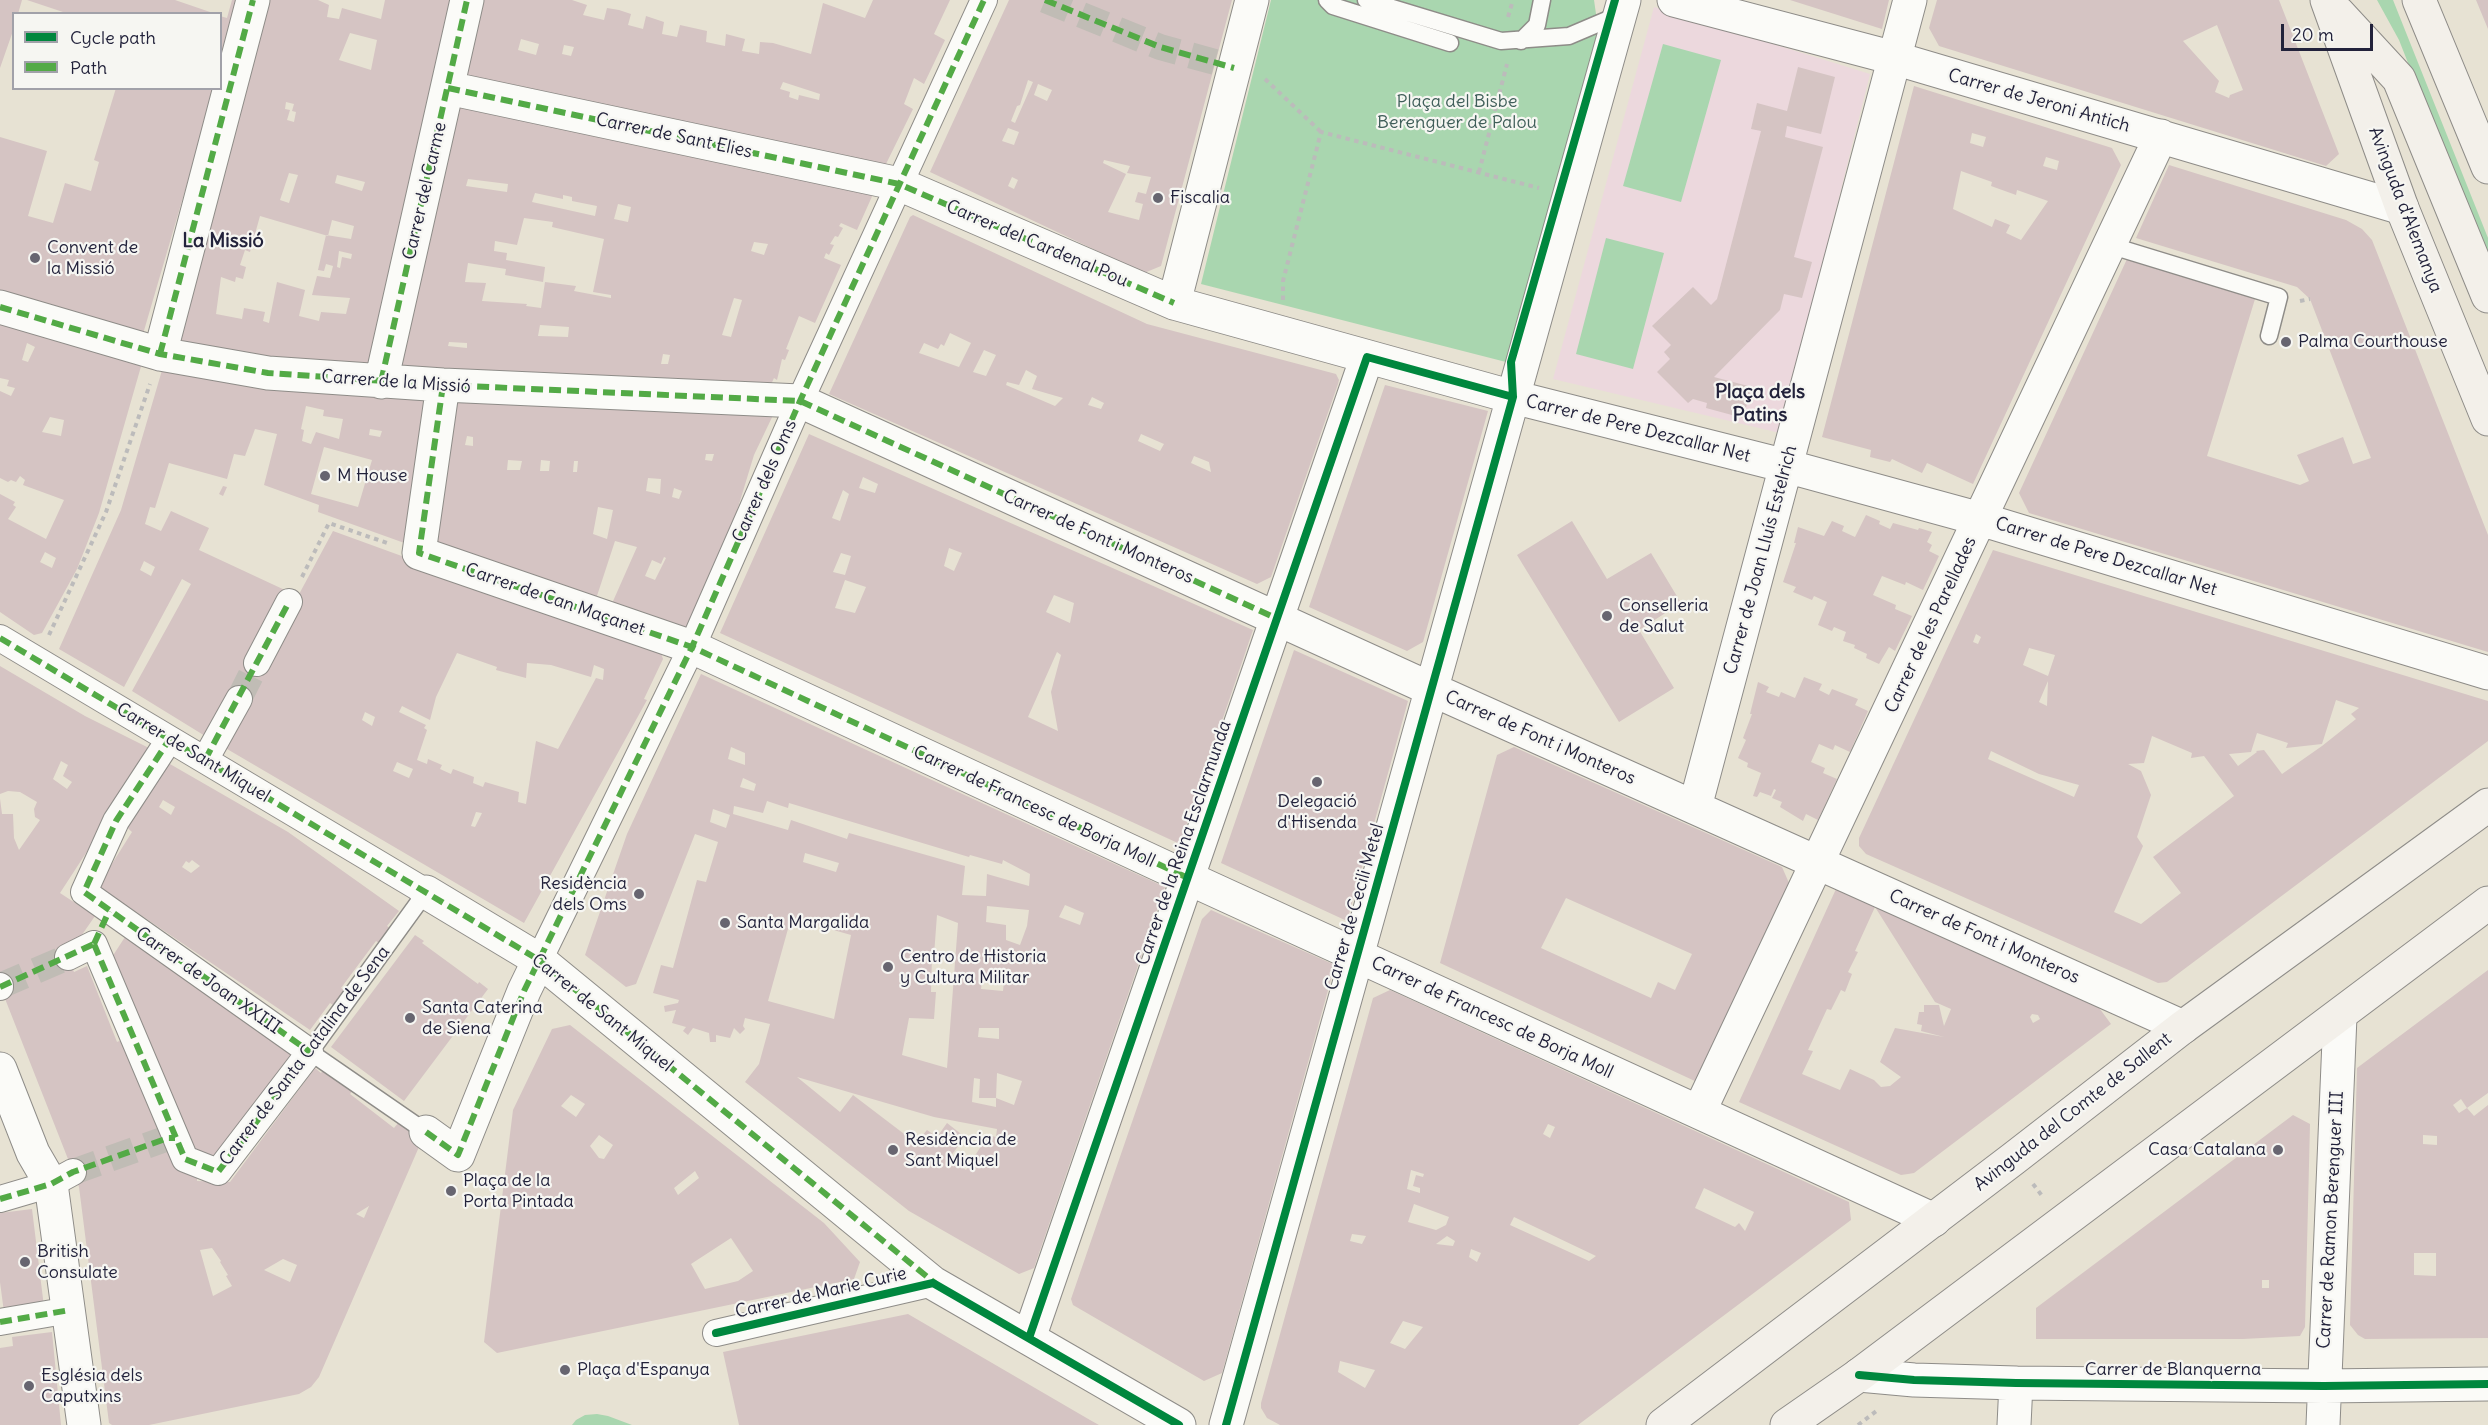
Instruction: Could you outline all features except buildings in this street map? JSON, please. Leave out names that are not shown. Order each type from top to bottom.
[{"type":"main road","points":[[2419,0],[2488,167]]},
{"type":"main road","points":[[2327,2],[2399,79],[2488,296]]},
{"type":"main road","name":"Avinguda d'Alemanya","points":[[2327,2],[2402,208],[2488,418]]},
{"type":"main road","name":"Avinguda del Comte de Sallent","points":[[1663,1425],[2013,1160],[2183,1027],[2488,805]]},
{"type":"main road","points":[[1787,1425],[1859,1375],[2488,903]]},
{"type":"street","points":[[160,354],[254,0]]},
{"type":"street","name":"Carrer del Carme","points":[[381,382],[467,0]]},
{"type":"street","name":"Carrer dels Oms","points":[[539,960],[692,647],[800,401],[984,0]]},
{"type":"street","points":[[1252,0],[1229,62],[1174,303],[1513,397],[1623,5]]},
{"type":"street","name":"Carrer de Jeroni Antich","points":[[1674,0],[1894,58],[2402,208]]},
{"type":"street","name":"Carrer de Joan Lluís Estelrich","points":[[1695,807],[1910,0]]},
{"type":"street","name":"Carrer de Sant Elies","points":[[448,88],[899,184]]},
{"type":"street","name":"Carrer de les Parellades","points":[[1699,1112],[2161,136]]},
{"type":"street","name":"Carrer del Cardenal Pou","points":[[899,184],[1174,303]]},
{"type":"street","name":"Carrer de la Missió","points":[[0,307],[160,354],[268,373],[381,382],[800,401]]},
{"type":"street","name":"Carrer de la Reina Esclarmunda","points":[[1029,1338],[1367,357]]},
{"type":"street","points":[[419,554],[443,385]]},
{"type":"street","name":"Carrer de Pere Dezcallar Net","points":[[1513,397],[1786,466],[1980,519],[2488,673]]},
{"type":"street","name":"Carrer de Cecili Metel","points":[[1226,1425],[1513,397]]},
{"type":"street","name":"Carrer de Font i Monteros","points":[[800,401],[1431,689],[2183,1027]]},
{"type":"street","name":"Carrer de Can Maçanet","points":[[419,554],[692,647]]},
{"type":"street","points":[[257,663],[289,602]]},
{"type":"street","name":"Carrer de Sant Miquel","points":[[0,638],[539,960],[933,1283],[1179,1425]]},
{"type":"street","name":"Carrer de Francesc de Borja Moll","points":[[692,647],[1357,956],[1934,1220]]},
{"type":"street","points":[[205,760],[238,699]]},
{"type":"street","name":"Carrer de Joan XXIII","points":[[170,740],[116,821],[84,892],[310,1052]]},
{"type":"street","points":[[68,957],[94,944],[109,911]]},
{"type":"street","name":"Carrer de Santa Catalina de Sena","points":[[94,944],[171,1138],[185,1159],[218,1172],[310,1052]]},
{"type":"street","points":[[426,1132],[458,1155],[524,991],[539,960]]},
{"type":"street","name":"Carrer de Ramon Berenguer III","points":[[2323,1425],[2340,1016]]},
{"type":"street","points":[[0,1069],[33,1153],[62,1178],[70,1310],[84,1425]]},
{"type":"street","points":[[0,1199],[62,1178]]},
{"type":"street","name":"Carrer de Marie Curie","points":[[716,1333],[933,1283]]},
{"type":"street","points":[[0,1322],[70,1310]]},
{"type":"street","name":"Carrer de Blanquerna","points":[[1859,1375],[1914,1380],[2016,1383],[2324,1386],[2488,1384]]},
{"type":"street","points":[[2014,1425],[2016,1383]]},
{"type":"lane","points":[[1327,0],[1333,6],[1450,43]]},
{"type":"lane","points":[[1366,0],[1501,41],[1569,36],[1609,19],[1623,5]]},
{"type":"lane","points":[[1521,41],[1537,25],[1542,0]]},
{"type":"lane","points":[[2109,245],[2279,297],[2269,336]]},
{"type":"lane","name":"Carrer de Santa Catalina de Sena","points":[[310,1052],[426,892]]},
{"type":"lane","name":"Carrer de Joan XXIII","points":[[310,1052],[426,1132]]},
{"type":"path","points":[[1479,172],[1507,61],[1501,41],[1513,0]]},
{"type":"path","points":[[1229,62],[1321,132],[1545,189]]},
{"type":"path","points":[[1283,334],[1282,281],[1321,132]]},
{"type":"path","points":[[38,661],[106,512],[148,389]]},
{"type":"path","points":[[289,602],[329,523],[419,554]]},
{"type":"path","points":[[2013,1160],[2062,1221]]},
{"type":"shaded area","points":[[1654,7],[1870,74],[1780,433],[1553,379]]},
{"type":"green space","name":"Plaça del Bisbe Berenguer de Palou","points":[[1271,0],[1594,0],[1599,35],[1506,362],[1201,284]]},
{"type":"green space","points":[[2377,0],[2393,0],[2488,238],[2488,266],[2399,40]]},
{"type":"green space","points":[[1663,44],[1721,60],[1681,202],[1623,186]]},
{"type":"green space","points":[[1606,238],[1664,253],[1633,369],[1576,354]]},
{"type":"green space","points":[[597,1414],[632,1425],[572,1425],[585,1415]]},
{"type":"tunnel","points":[[1045,0],[1160,47],[1215,62]]},
{"type":"tunnel","points":[[239,699],[257,663]]},
{"type":"tunnel","points":[[0,986],[68,957]]},
{"type":"tunnel","points":[[73,1172],[168,1138]]},
{"type":"marked path","points":[[160,354],[253,0]]},
{"type":"marked path","points":[[381,382],[467,0]]},
{"type":"marked path","points":[[426,1132],[458,1155],[524,991],[692,647],[800,401],[984,0]]},
{"type":"marked path","points":[[1045,0],[1160,47],[1234,68]]},
{"type":"marked path","points":[[448,88],[899,184],[1174,303]]},
{"type":"marked path","points":[[0,307],[160,354],[268,373],[443,385],[800,401],[1278,619]]},
{"type":"marked path","points":[[443,385],[419,553],[692,647],[1188,878]]},
{"type":"marked path","points":[[205,760],[289,602]]},
{"type":"marked path","points":[[0,638],[539,960],[936,1284]]},
{"type":"marked path","points":[[94,944],[185,1159],[218,1172],[310,1052],[84,892],[116,821],[169,740]]},
{"type":"marked path","points":[[94,944],[109,911]]},
{"type":"marked path","points":[[0,987],[94,944]]},
{"type":"marked path","points":[[0,1199],[51,1184],[73,1172],[168,1138],[175,1138]]},
{"type":"marked path","points":[[0,1322],[70,1310]]},
{"type":"cycle path","points":[[1226,1425],[1513,397],[1511,362],[1615,0]]},
{"type":"cycle path","points":[[1029,1338],[1367,357],[1513,397]]},
{"type":"cycle path","points":[[716,1333],[933,1283],[1179,1425]]},
{"type":"cycle path","points":[[1859,1375],[1914,1380],[2016,1383],[2324,1386],[2488,1384]]},
{"type":"place","name":"Fiscalia","points":[[1158,198]]},
{"type":"place","name":"Convent de la Missió","points":[[35,258]]},
{"type":"place","name":"Palma Courthouse","points":[[2286,342]]},
{"type":"place","name":"M House","points":[[325,476]]},
{"type":"place","name":"Conselleria de Salut","points":[[1607,616]]},
{"type":"place","name":"Delegació d'Hisenda","points":[[1317,782]]},
{"type":"place","name":"Residència dels Oms","points":[[639,894]]},
{"type":"place","name":"Santa Margalida","points":[[725,923]]},
{"type":"place","name":"Centro de Historia y Cultura Militar","points":[[888,967]]},
{"type":"place","name":"Santa Caterina de Siena","points":[[410,1018]]},
{"type":"place","name":"Residència de Sant Miquel","points":[[893,1150]]},
{"type":"place","name":"Casa Catalana","points":[[2278,1150]]},
{"type":"place","name":"Plaça de la Porta Pintada","points":[[451,1191]]},
{"type":"place","name":"British Consulate","points":[[25,1262]]},
{"type":"place","name":"Plaça d'Espanya","points":[[565,1370]]},
{"type":"place","name":"Església dels Caputxins","points":[[29,1386]]},
{"type":"district","name":"La Missió","points":[[223,241]]},
{"type":"district","name":"Plaça dels Patins","points":[[1760,404]]}]
